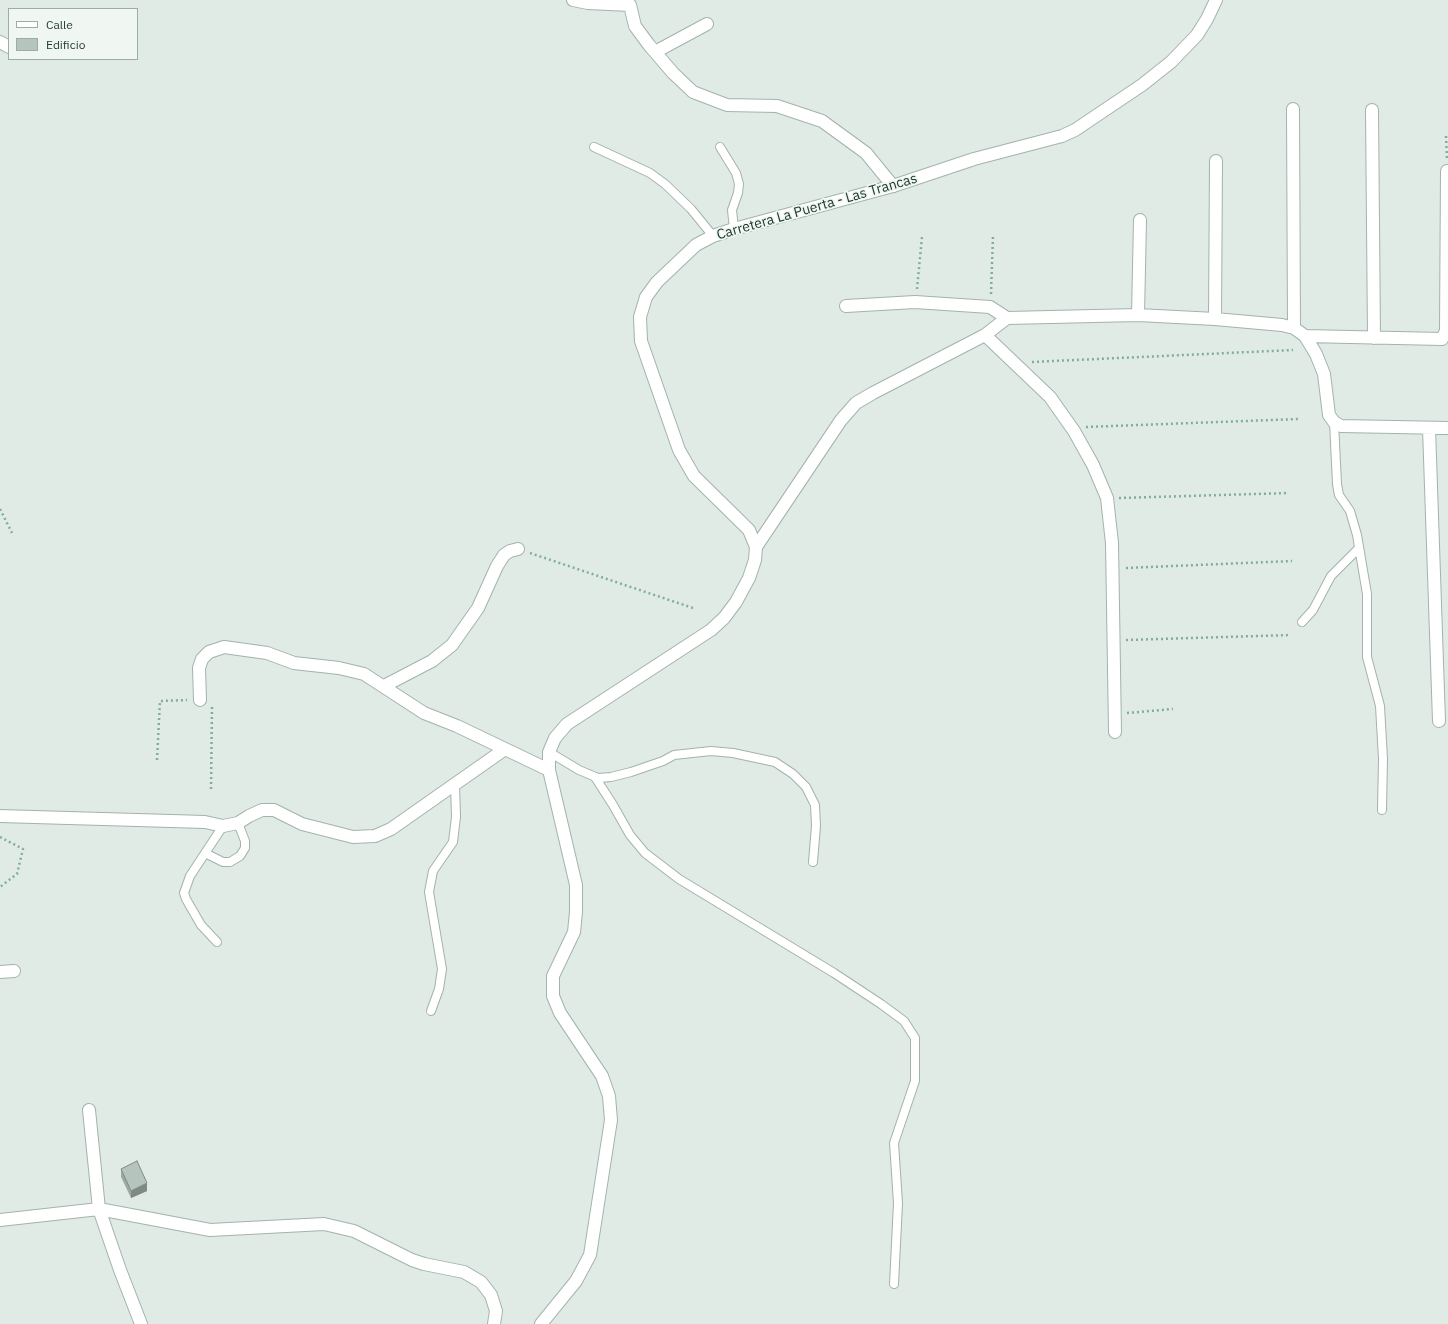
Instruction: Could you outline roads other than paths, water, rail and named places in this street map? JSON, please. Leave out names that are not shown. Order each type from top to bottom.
[{"type":"street","points":[[573,0],[588,3],[630,3],[635,26],[673,73],[693,92],[727,105],[777,106],[822,121],[866,153],[893,186]]},
{"type":"street","name":"Carretera La Puerta - Las Trancas","points":[[756,547],[749,530],[694,476],[679,450],[641,342],[640,317],[646,297],[657,282],[696,245],[713,236],[893,186],[974,159],[1062,136],[1074,130],[1142,84],[1171,62],[1197,35],[1216,0]]},
{"type":"street","points":[[655,52],[707,24]]},
{"type":"street","points":[[1293,109],[1294,328]]},
{"type":"street","points":[[1372,110],[1374,338]]},
{"type":"street","points":[[1215,319],[1216,161]]},
{"type":"street","points":[[1305,336],[1442,339],[1445,335],[1447,171]]},
{"type":"street","points":[[1138,315],[1140,220]]},
{"type":"street","points":[[846,306],[916,302],[990,307],[1007,318],[1138,315],[1215,319],[1282,325],[1294,328],[1305,336],[1316,354],[1324,374],[1329,415],[1334,422],[1341,426],[1448,428]]},
{"type":"street","points":[[540,1324],[576,1281],[590,1255],[611,1120],[609,1096],[602,1076],[560,1013],[553,996],[553,976],[574,932],[576,912],[576,885],[549,770],[549,752],[555,738],[567,724],[711,630],[724,618],[736,602],[749,578],[755,560],[756,547],[841,420],[856,403],[985,336],[1007,318]]},
{"type":"street","points":[[985,336],[1014,362],[1050,398],[1072,428],[1093,465],[1107,498],[1113,569],[1115,732]]},
{"type":"street","points":[[1429,428],[1439,721]]},
{"type":"street","points":[[384,686],[432,661],[452,645],[478,608],[497,566],[504,555],[510,551],[518,549]]},
{"type":"street","points":[[200,700],[199,668],[202,659],[210,652],[224,647],[268,653],[294,663],[339,668],[364,674],[424,713],[457,726],[549,770]]},
{"type":"street","points":[[0,816],[206,822],[223,826],[238,823],[262,810],[274,810],[302,824],[353,837],[375,836],[391,829],[504,749]]},
{"type":"street","points":[[0,972],[14,971]]},
{"type":"street","points":[[89,1110],[99,1209],[120,1270],[141,1324]]},
{"type":"street","points":[[0,1220],[99,1209],[210,1230],[324,1224],[354,1231],[412,1260],[464,1272],[481,1282],[491,1295],[496,1311],[494,1324]]},
{"type":"lane","points":[[720,147],[736,173],[739,184],[732,210],[734,229]]},
{"type":"lane","points":[[594,148],[650,173],[666,184],[691,209],[713,236]]},
{"type":"lane","points":[[1334,422],[1337,484],[1339,495],[1350,510],[1357,535],[1367,594],[1367,657],[1380,706],[1383,759],[1382,810]]},
{"type":"lane","points":[[1302,622],[1313,610],[1331,576],[1359,548]]},
{"type":"lane","points":[[549,752],[579,770],[595,777],[611,778],[663,761],[674,755],[711,751],[733,753],[775,762],[793,774],[806,787],[815,805],[816,826],[813,862]]},
{"type":"lane","points":[[595,777],[614,805],[630,835],[646,853],[679,879],[834,973],[881,1004],[904,1021],[915,1038],[915,1081],[894,1143],[898,1203],[894,1284]]},
{"type":"lane","points":[[431,1011],[440,989],[442,969],[429,892],[433,871],[453,842],[456,817],[455,784]]},
{"type":"lane","points":[[205,853],[223,862],[230,862],[240,856],[245,848],[245,841],[238,823]]},
{"type":"lane","points":[[217,942],[201,925],[184,893],[190,876],[223,826]]}]
